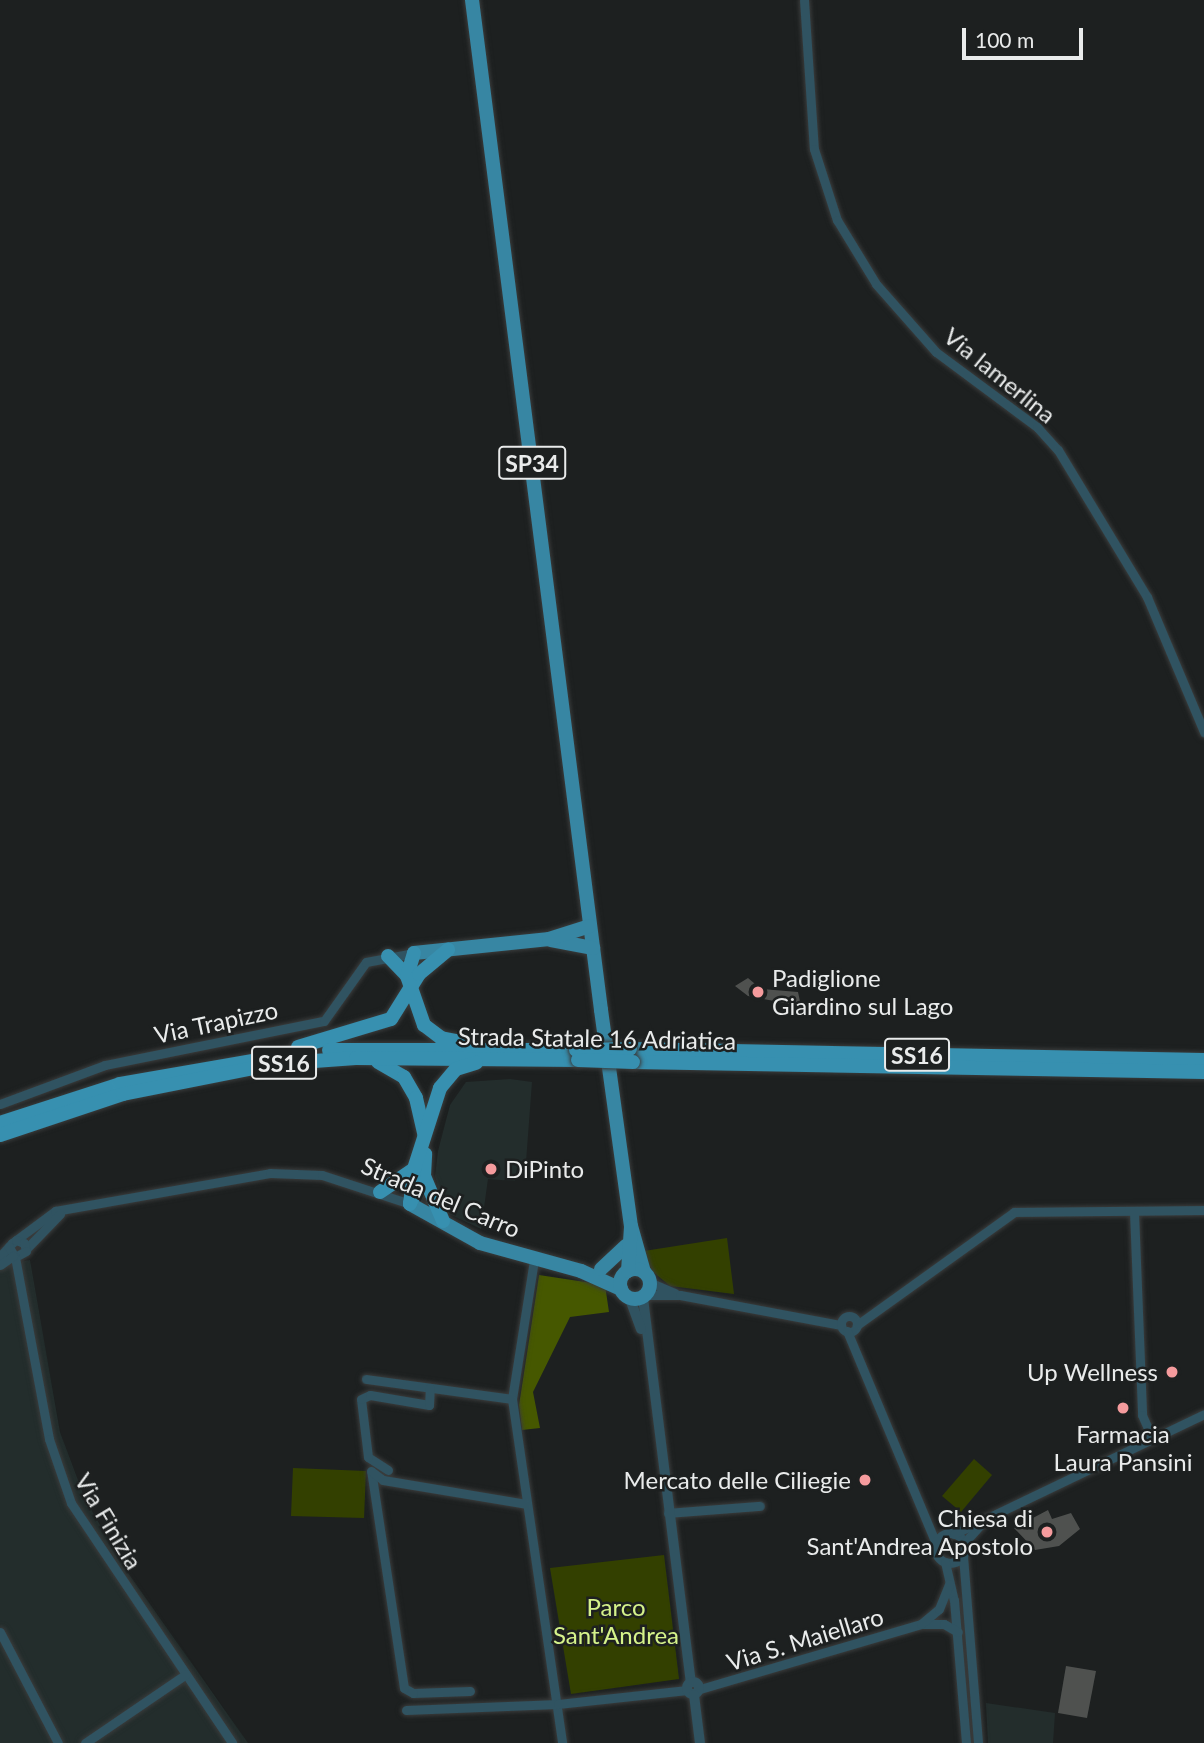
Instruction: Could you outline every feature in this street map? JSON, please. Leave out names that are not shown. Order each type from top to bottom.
[{"type":"highway","points":[[272,1054],[381,1025],[400,1009],[413,979],[448,950]]},
{"type":"highway","points":[[415,953],[413,979],[419,1017],[433,1034],[514,1054]]},
{"type":"highway","points":[[388,956],[413,979]]},
{"type":"highway","name":"Strada Statale 16 Adriatica","points":[[0,1123],[120,1084],[272,1054],[356,1048],[1204,1072]]},
{"type":"highway","points":[[410,1204],[446,1077],[470,1064],[514,1054]]},
{"type":"highway","name":"Strada Statale 16 Adriatica","points":[[0,1135],[123,1094],[187,1079],[356,1058],[514,1054]]},
{"type":"highway","name":"Strada Statale 16 Adriatica","points":[[632,1056],[1204,1060]]},
{"type":"highway","points":[[356,1058],[389,1064],[404,1077],[423,1118],[425,1146]]},
{"type":"highway","points":[[380,1192],[419,1173]]},
{"type":"highway","points":[[419,1173],[443,1221]]},
{"type":"main road","name":"SP34","points":[[472,0],[590,926]]},
{"type":"main road","points":[[415,953],[549,939],[590,926],[639,1289]]},
{"type":"main road","points":[[549,939],[593,948]]},
{"type":"main road","name":"Strada del Carro","points":[[410,1204],[480,1243],[534,1261],[581,1271],[639,1289]]},
{"type":"main road","points":[[626,1272],[626,1246],[631,1226]]},
{"type":"main road","points":[[601,1269],[626,1246]]},
{"type":"main road","name":"Strada del Carro","points":[[581,1271],[601,1269],[626,1272],[639,1289]]},
{"type":"street","name":"Via lamerlina","points":[[804,0],[814,149],[837,220],[876,284],[936,352],[1037,426],[1058,450],[1147,597],[1204,732]]},
{"type":"street","name":"Via Trapizzo","points":[[0,1104],[105,1065],[324,1021],[337,1011],[366,962],[415,953]]},
{"type":"street","name":"Strada del Carro","points":[[0,1256],[37,1220],[74,1208],[270,1173],[322,1175],[410,1204]]},
{"type":"street","name":"Strada del Carro","points":[[26,1251],[42,1227],[74,1208]]},
{"type":"street","points":[[966,1743],[958,1632],[945,1562],[856,1347],[850,1324],[877,1309],[1014,1212],[1204,1210]]},
{"type":"street","points":[[1134,1212],[1142,1415],[1152,1437]]},
{"type":"street","points":[[12,1243],[26,1251]]},
{"type":"street","name":"Via Finizia","points":[[12,1243],[48,1439],[71,1503],[232,1743]]},
{"type":"street","points":[[0,1265],[26,1251]]},
{"type":"street","name":"Via Finizia","points":[[21,1290],[26,1251]]},
{"type":"street","points":[[534,1261],[512,1399],[562,1743]]},
{"type":"street","name":"Strada del Carro","points":[[639,1289],[666,1296],[680,1295]]},
{"type":"street","name":"Strada del Carro","points":[[639,1289],[850,1324]]},
{"type":"street","points":[[639,1289],[645,1315],[644,1339]]},
{"type":"street","points":[[639,1289],[700,1743]]},
{"type":"street","points":[[645,1315],[666,1296]]},
{"type":"street","points":[[366,1379],[512,1399]]},
{"type":"street","points":[[388,1470],[368,1457],[361,1399],[370,1395],[429,1405],[430,1388]]},
{"type":"street","points":[[936,1544],[951,1534],[1204,1414]]},
{"type":"street","points":[[470,1691],[413,1693],[404,1688],[371,1472],[383,1480],[526,1504]]},
{"type":"street","points":[[668,1513],[760,1506]]},
{"type":"street","points":[[924,1515],[964,1543]]},
{"type":"street","points":[[978,1743],[963,1556],[964,1543],[992,1516]]},
{"type":"street","points":[[945,1562],[963,1556]]},
{"type":"street","name":"Via S. Maiellaro","points":[[920,1624],[939,1609],[949,1584]]},
{"type":"street","name":"Via S. Maiellaro","points":[[406,1710],[558,1704],[693,1689],[920,1624],[944,1624],[958,1632]]},
{"type":"street","points":[[0,1632],[58,1743]]},
{"type":"street","points":[[85,1743],[186,1674]]},
{"type":"shaded area","points":[[510,1079],[532,1082],[526,1162],[518,1161],[515,1181],[488,1179],[481,1229],[445,1212],[435,1176],[438,1151],[450,1105],[466,1082]]},
{"type":"shaded area","points":[[30,1260],[60,1432],[85,1499],[128,1573],[248,1743],[0,1743],[0,1266]]},
{"type":"shaded area","points":[[986,1703],[1055,1713],[1053,1743],[988,1743]]},
{"type":"green space","points":[[727,1238],[734,1294],[670,1286],[646,1266],[644,1251]]},
{"type":"green space","points":[[539,1275],[605,1285],[609,1312],[570,1317],[533,1392],[540,1428],[522,1430],[519,1405]]},
{"type":"green space","points":[[974,1459],[992,1475],[961,1512],[942,1496]]},
{"type":"green space","points":[[293,1468],[366,1471],[364,1518],[291,1516]]},
{"type":"green space","name":"Parco Sant'Andrea","points":[[664,1555],[679,1679],[571,1694],[550,1568]]},
{"type":"building","name":"Padiglione Giardino sul Lago","points":[[748,978],[761,989],[798,992],[801,1006],[748,996],[735,986]]},
{"type":"building","name":"Chiesa di Sant'Andrea Apostolo","points":[[1048,1510],[1052,1519],[1071,1513],[1080,1529],[1059,1546],[1035,1550],[1014,1528]]},
{"type":"building","points":[[1066,1666],[1096,1671],[1087,1718],[1058,1713]]},
{"type":"place","name":"Padiglione Giardino sul Lago","points":[[758,992]]},
{"type":"place","name":"DiPinto","points":[[491,1169]]},
{"type":"place","name":"Up Wellness","points":[[1172,1372]]},
{"type":"place","name":"Farmacia Laura Pansini","points":[[1123,1408]]},
{"type":"place","name":"Mercato delle Ciliegie","points":[[865,1480]]},
{"type":"place","name":"Chiesa di Sant'Andrea Apostolo","points":[[1047,1532]]}]
